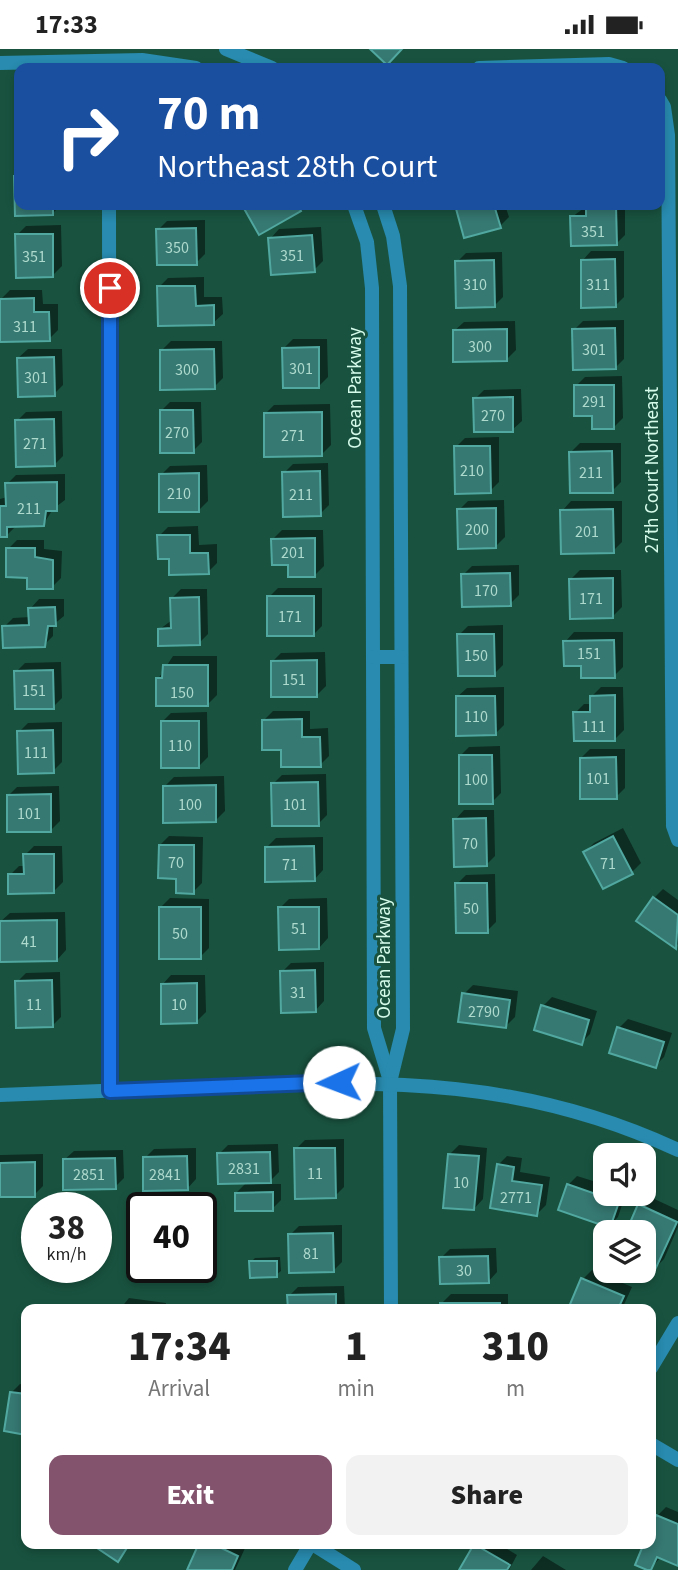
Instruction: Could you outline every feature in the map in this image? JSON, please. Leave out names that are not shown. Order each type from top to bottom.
[{"type":"street","points":[[226,49],[260,63]]},
{"type":"street","points":[[0,63],[109,59],[162,63]]},
{"type":"street","name":"27th Court Northeast","points":[[665,114],[668,135],[673,826],[678,840]]},
{"type":"street","points":[[109,210],[110,1091]]},
{"type":"street","name":"Ocean Parkway","points":[[356,210],[367,242],[373,288],[374,1028],[390,1082]]},
{"type":"street","name":"Ocean Parkway","points":[[385,210],[393,236],[400,286],[403,1029],[390,1082]]},
{"type":"street","points":[[374,657],[401,657]]},
{"type":"street","points":[[390,1082],[391,1304]]},
{"type":"street","points":[[0,1095],[390,1082],[493,1093],[555,1106],[615,1124],[678,1150]]},
{"type":"street","points":[[656,1360],[678,1324]]},
{"type":"street","points":[[656,1447],[678,1460]]},
{"type":"street","points":[[295,1570],[308,1549]]},
{"type":"street","points":[[319,1549],[354,1570]]},
{"type":"building","points":[[370,49],[402,49],[389,63],[385,63]]},
{"type":"building","points":[[15,210],[53,210],[53,215],[15,216]]},
{"type":"building","points":[[245,210],[300,210],[301,211],[259,235]]},
{"type":"building","points":[[456,210],[496,210],[501,228],[464,238]]},
{"type":"building","points":[[586,210],[616,210],[617,245],[571,246],[570,216],[586,216]]},
{"type":"building","points":[[196,228],[197,265],[157,265],[156,229]]},
{"type":"building","points":[[15,234],[53,234],[53,277],[16,278]]},
{"type":"building","points":[[312,235],[315,272],[271,275],[268,238]]},
{"type":"building","points":[[615,259],[616,307],[581,308],[581,260]]},
{"type":"building","points":[[494,260],[495,307],[456,308],[455,261]]},
{"type":"building","points":[[157,286],[195,286],[196,306],[214,305],[214,325],[158,326]]},
{"type":"building","points":[[34,298],[34,312],[49,312],[50,341],[0,342],[0,299]]},
{"type":"building","points":[[615,328],[616,369],[573,370],[572,329]]},
{"type":"building","points":[[507,329],[507,361],[453,362],[453,330]]},
{"type":"building","points":[[319,347],[319,388],[283,388],[282,348]]},
{"type":"building","points":[[214,349],[215,389],[160,390],[160,350]]},
{"type":"building","points":[[54,357],[55,396],[18,397],[17,358]]},
{"type":"building","points":[[574,385],[614,385],[614,429],[592,429],[592,416],[574,416]]},
{"type":"building","points":[[513,397],[513,432],[474,432],[473,398]]},
{"type":"building","points":[[160,410],[193,410],[194,453],[160,453]]},
{"type":"building","points":[[322,412],[322,456],[264,457],[264,413]]},
{"type":"building","points":[[54,419],[55,466],[16,467],[15,420]]},
{"type":"building","points":[[454,446],[490,446],[491,493],[455,494]]},
{"type":"building","points":[[612,451],[613,493],[570,493],[569,452]]},
{"type":"building","points":[[320,471],[321,516],[283,517],[282,472]]},
{"type":"building","points":[[199,473],[199,512],[159,512],[159,474]]},
{"type":"building","points":[[57,482],[57,511],[46,511],[44,526],[7,527],[7,537],[0,537],[0,506],[6,506],[5,483]]},
{"type":"building","points":[[496,508],[496,548],[458,549],[457,509]]},
{"type":"building","points":[[613,509],[614,553],[561,554],[560,510]]},
{"type":"building","points":[[157,535],[190,535],[190,553],[208,553],[209,574],[169,575],[169,559],[158,559]]},
{"type":"building","points":[[315,538],[315,577],[288,577],[288,565],[272,565],[271,539]]},
{"type":"building","points":[[6,548],[35,548],[35,557],[53,560],[53,589],[27,589],[27,578],[6,577]]},
{"type":"building","points":[[510,573],[511,606],[462,607],[461,574]]},
{"type":"building","points":[[613,578],[613,618],[570,619],[569,579]]},
{"type":"building","points":[[267,596],[314,596],[314,636],[267,636]]},
{"type":"building","points":[[199,597],[200,645],[158,646],[158,629],[171,628],[170,598]]},
{"type":"building","points":[[55,607],[56,626],[48,626],[45,647],[3,648],[2,626],[29,625],[28,608]]},
{"type":"building","points":[[457,634],[494,634],[495,676],[458,676]]},
{"type":"building","points":[[614,640],[615,678],[581,678],[581,666],[564,666],[563,641]]},
{"type":"building","points":[[317,660],[317,697],[271,697],[271,661]]},
{"type":"building","points":[[163,665],[208,665],[208,706],[156,706],[156,678],[162,678]]},
{"type":"building","points":[[53,670],[54,709],[15,709],[14,671]]},
{"type":"building","points":[[615,695],[615,741],[574,741],[573,712],[590,712],[590,696]]},
{"type":"building","points":[[456,696],[495,696],[496,735],[456,736]]},
{"type":"building","points":[[302,719],[302,737],[320,737],[321,767],[281,767],[281,750],[262,750],[262,720]]},
{"type":"building","points":[[161,721],[199,721],[199,768],[161,768]]},
{"type":"building","points":[[53,730],[54,773],[18,774],[17,731]]},
{"type":"building","points":[[459,755],[492,755],[493,804],[459,804]]},
{"type":"building","points":[[616,757],[617,799],[580,799],[580,758]]},
{"type":"building","points":[[318,782],[319,826],[272,826],[271,783]]},
{"type":"building","points":[[216,785],[216,822],[163,823],[163,786]]},
{"type":"building","points":[[51,794],[51,832],[7,832],[7,795]]},
{"type":"building","points":[[486,818],[487,866],[454,867],[453,819]]},
{"type":"building","points":[[613,836],[633,874],[603,889],[583,852]]},
{"type":"building","points":[[159,845],[194,845],[194,894],[176,893],[176,879],[158,878]]},
{"type":"building","points":[[314,846],[315,881],[265,882],[265,847]]},
{"type":"building","points":[[23,854],[54,854],[54,893],[8,894],[8,874],[24,874]]},
{"type":"building","points":[[455,883],[487,883],[488,933],[456,933]]},
{"type":"building","points":[[653,897],[678,915],[676,949],[636,921]]},
{"type":"building","points":[[159,907],[201,907],[201,959],[159,959]]},
{"type":"building","points":[[278,907],[319,907],[319,949],[279,950]]},
{"type":"building","points":[[57,920],[57,961],[0,962],[0,921]]},
{"type":"building","points":[[315,970],[316,1012],[281,1013],[280,971]]},
{"type":"building","points":[[52,980],[53,1027],[16,1028],[15,981]]},
{"type":"building","points":[[197,983],[197,1023],[161,1024],[161,984]]},
{"type":"building","points":[[462,993],[510,1000],[506,1028],[458,1022]]},
{"type":"building","points":[[541,1005],[589,1020],[582,1045],[534,1030]]},
{"type":"building","points":[[617,1027],[664,1042],[656,1068],[609,1053]]},
{"type":"building","points":[[294,1148],[335,1148],[336,1198],[295,1199]]},
{"type":"building","points":[[270,1152],[271,1183],[218,1184],[217,1153]]},
{"type":"building","points":[[448,1154],[479,1156],[474,1210],[443,1208]]},
{"type":"building","points":[[187,1156],[188,1190],[143,1191],[143,1157]]},
{"type":"building","points":[[115,1158],[116,1189],[63,1190],[63,1159]]},
{"type":"building","points":[[35,1162],[35,1192],[21,1192],[21,1197],[0,1197],[0,1163]]},
{"type":"building","points":[[497,1164],[514,1167],[512,1181],[542,1185],[537,1216],[490,1208]]},
{"type":"building","points":[[567,1184],[593,1193],[593,1206],[618,1206],[613,1220],[593,1220],[593,1222],[558,1210]]},
{"type":"building","points":[[273,1192],[273,1211],[235,1211],[235,1193]]},
{"type":"building","points":[[637,1206],[642,1206],[677,1222],[656,1268],[656,1220],[631,1220]]},
{"type":"building","points":[[333,1233],[334,1272],[289,1273],[288,1234]]},
{"type":"building","points":[[488,1256],[489,1283],[440,1284],[439,1257]]},
{"type":"building","points":[[249,1261],[277,1261],[277,1277],[250,1278]]},
{"type":"building","points":[[581,1278],[624,1296],[620,1304],[570,1304]]},
{"type":"building","points":[[336,1294],[336,1304],[288,1304],[287,1295]]},
{"type":"building","points":[[440,1303],[500,1303],[500,1304]]},
{"type":"building","points":[[10,1392],[21,1393],[21,1434],[4,1431]]},
{"type":"building","points":[[656,1515],[678,1524],[678,1566],[657,1557],[651,1570],[635,1565],[642,1549],[656,1549]]},
{"type":"building","points":[[98,1549],[126,1549],[118,1562]]},
{"type":"building","points":[[196,1549],[223,1549],[238,1556],[232,1570],[187,1570]]},
{"type":"building","points":[[471,1549],[483,1549],[510,1565],[507,1570],[459,1570]]},
{"type":"route","points":[[110,288],[110,1091],[339,1082]]}]
